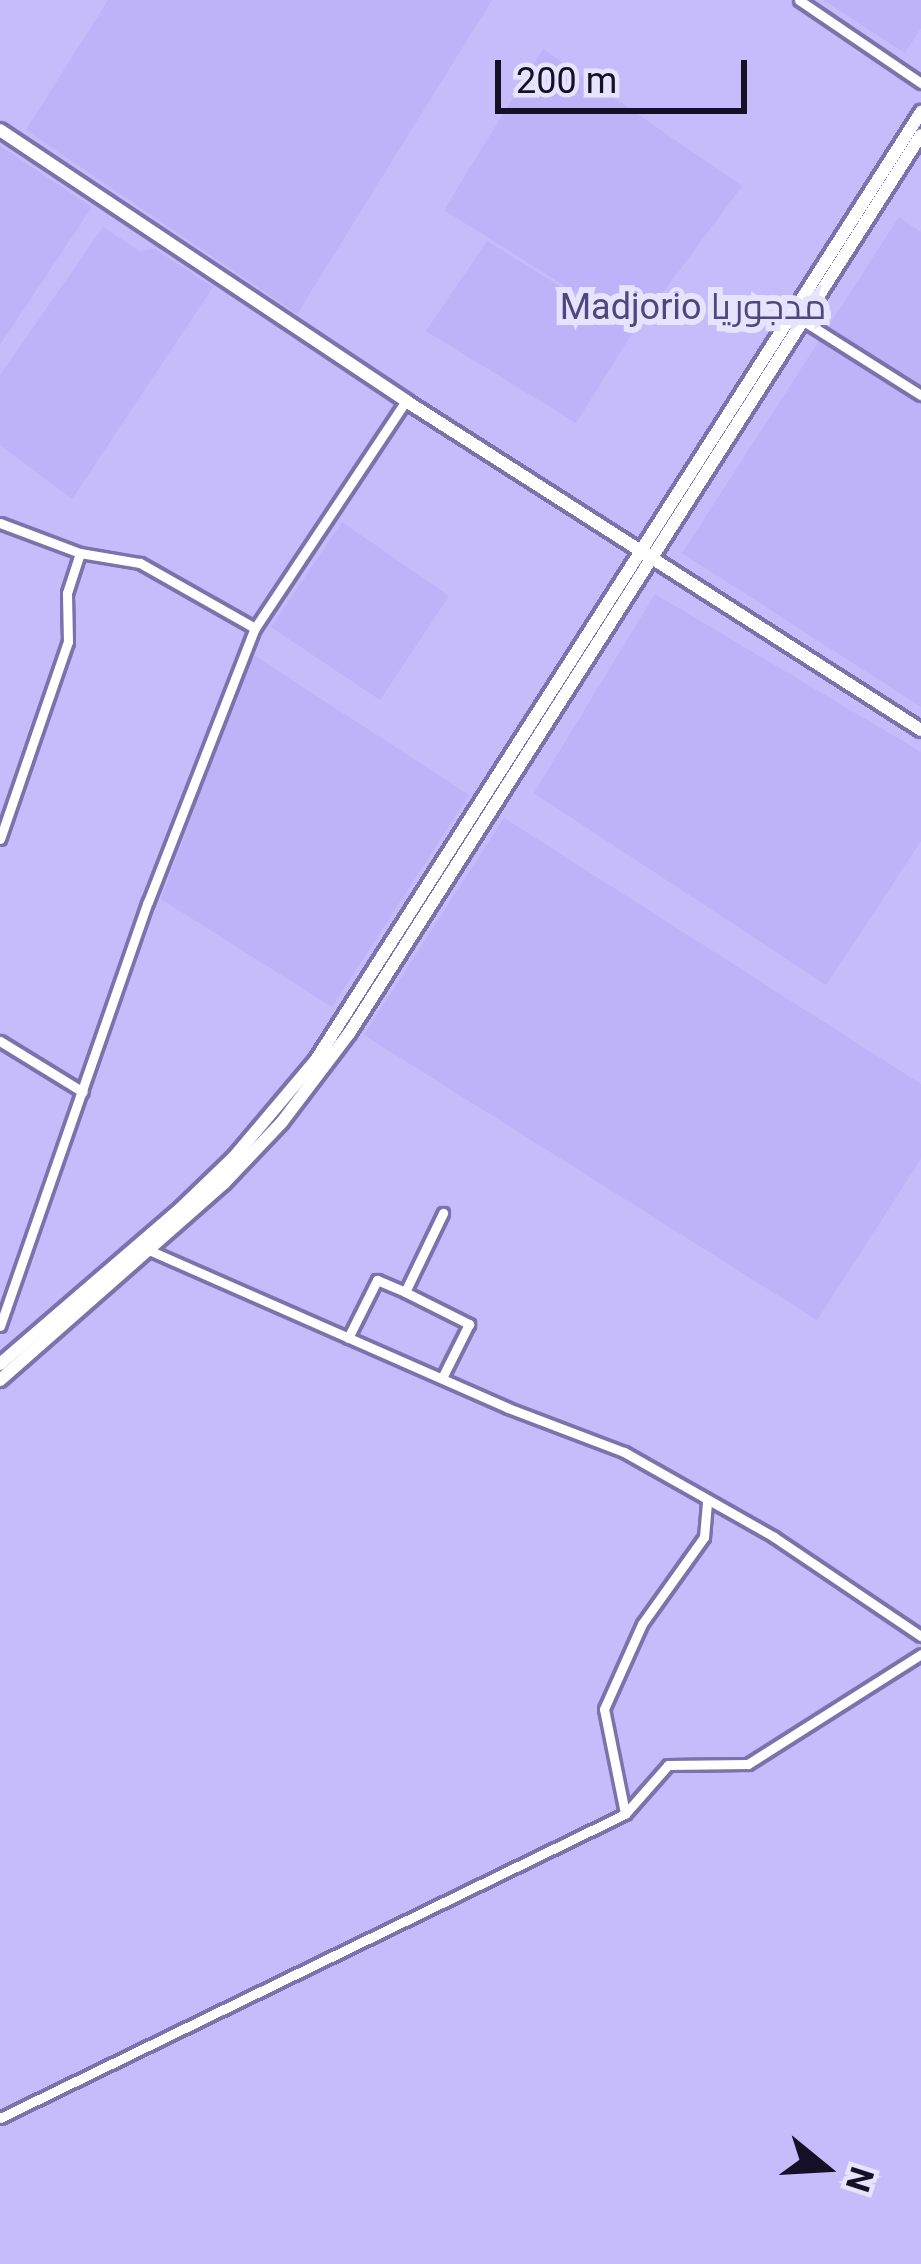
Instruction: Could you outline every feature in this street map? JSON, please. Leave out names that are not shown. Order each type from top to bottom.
[{"type":"street","points":[[799,0],[921,83]]},
{"type":"street","points":[[0,1380],[151,1251],[282,1122],[350,1033],[921,112]]},
{"type":"street","points":[[0,130],[406,400],[921,730]]},
{"type":"street","points":[[798,317],[921,135]]},
{"type":"street","points":[[798,317],[921,395]]},
{"type":"street","points":[[0,1326],[148,902],[255,628],[406,400]]},
{"type":"street","points":[[0,523],[80,553],[140,563],[255,628]]},
{"type":"street","points":[[0,839],[68,642],[67,593],[80,553]]},
{"type":"street","points":[[0,1364],[179,1210],[291,1092],[363,992],[647,556]]},
{"type":"street","points":[[0,1040],[83,1092]]},
{"type":"street","points":[[405,1292],[443,1214]]},
{"type":"street","points":[[151,1251],[624,1452],[774,1537],[921,1636]]},
{"type":"street","points":[[348,1338],[376,1280],[405,1292],[469,1324],[442,1378]]},
{"type":"street","points":[[626,1814],[604,1709],[642,1624],[704,1537],[707,1501]]},
{"type":"street","points":[[0,2118],[626,1814],[668,1765],[748,1764],[921,1654]]},
{"type":"shaded area","points":[[108,0],[492,0],[297,314],[26,130]]},
{"type":"shaded area","points":[[823,0],[921,0],[921,28],[905,53]]},
{"type":"shaded area","points":[[543,49],[742,186],[635,330],[444,210]]},
{"type":"shaded area","points":[[0,146],[92,207],[0,345]]},
{"type":"shaded area","points":[[899,217],[921,232],[921,707],[682,553]]},
{"type":"shaded area","points":[[103,227],[139,251],[155,249],[213,287],[72,499],[0,445],[0,375]]},
{"type":"shaded area","points":[[487,241],[633,332],[576,423],[426,331]]},
{"type":"shaded area","points":[[342,522],[449,596],[380,700],[271,627]]},
{"type":"shaded area","points":[[655,594],[921,752],[921,841],[826,985],[534,793]]},
{"type":"shaded area","points":[[252,654],[469,795],[332,1007],[161,899]]},
{"type":"shaded area","points":[[504,818],[921,1084],[921,1159],[817,1320],[364,1035]]},
{"type":"district","name":"Madjorio مدجوريا","points":[[693,308]]}]
